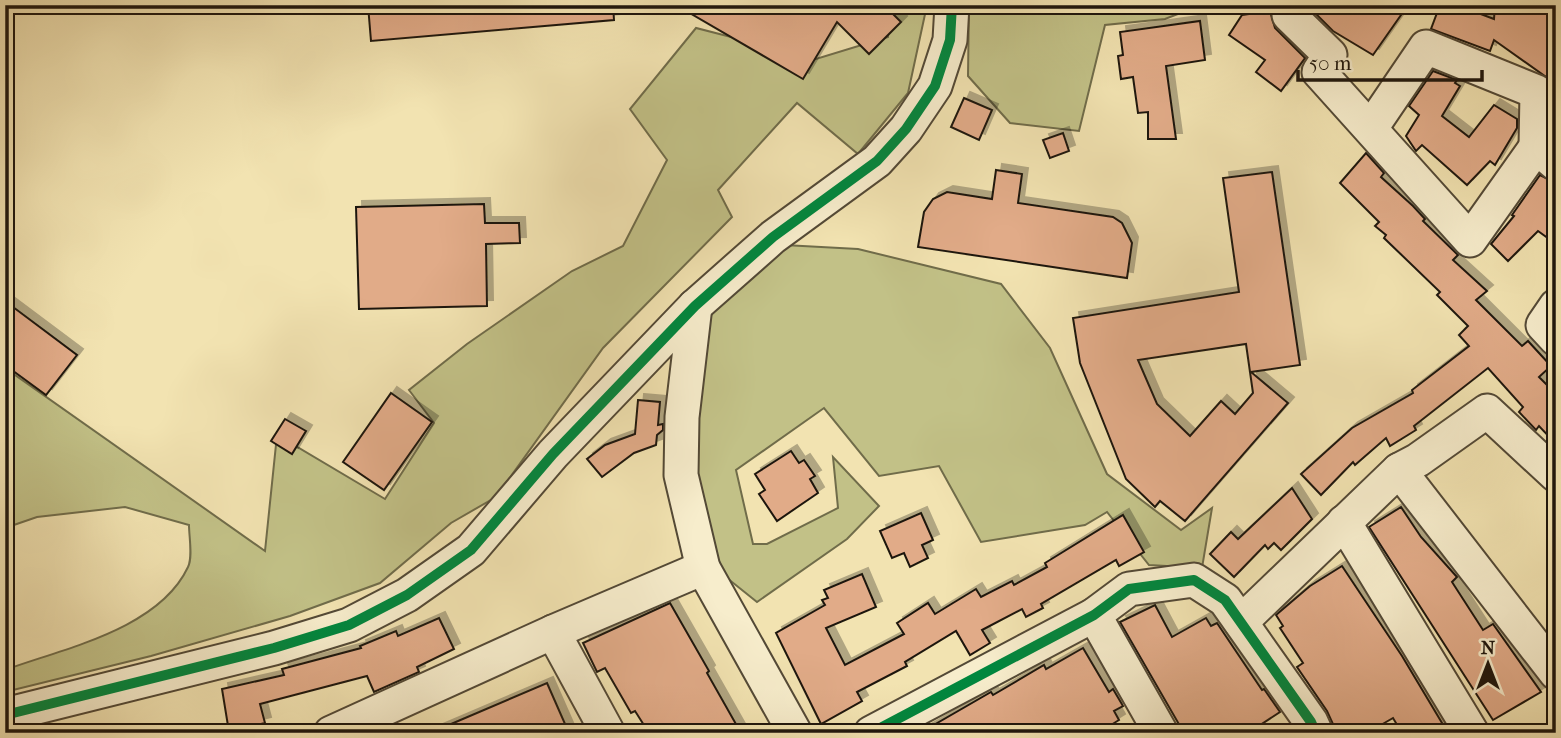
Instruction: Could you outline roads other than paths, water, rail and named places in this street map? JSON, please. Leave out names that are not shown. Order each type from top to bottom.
[{"type":"street","points":[[5,715],[286,644],[349,625],[407,595],[471,550],[553,454],[695,306],[773,237],[877,161],[906,129],[934,86],[950,40],[952,5]]},
{"type":"street","points":[[1289,15],[1329,55],[1319,72],[1470,240],[1546,156],[1536,92],[1426,47],[1371,128]]},
{"type":"street","points":[[695,306],[682,417],[681,475],[703,568],[795,733]]},
{"type":"street","points":[[1556,306],[1543,325],[1556,339]]},
{"type":"street","points":[[1241,622],[1399,470],[1418,460],[1487,411],[1556,475]]},
{"type":"street","points":[[1399,470],[1556,673]]},
{"type":"street","points":[[1344,522],[1472,733]]},
{"type":"street","points":[[331,733],[553,632],[703,568]]},
{"type":"street","points":[[871,733],[1094,615],[1129,589],[1194,580],[1225,600],[1311,722],[1315,733]]},
{"type":"street","points":[[1094,615],[1159,732]]},
{"type":"street","points":[[553,632],[608,733]]}]
